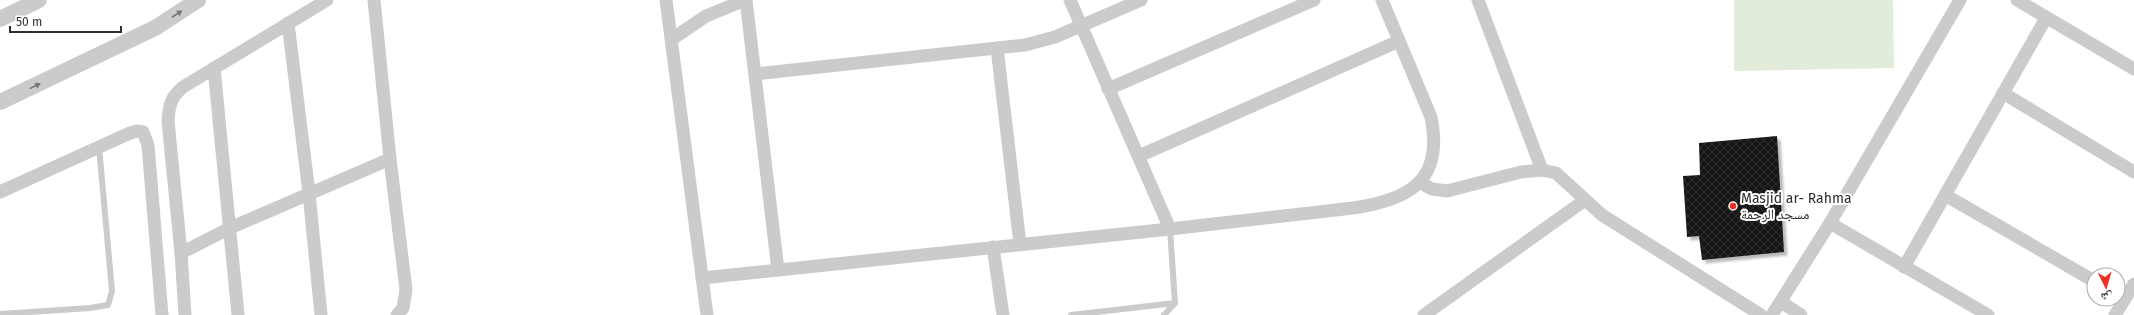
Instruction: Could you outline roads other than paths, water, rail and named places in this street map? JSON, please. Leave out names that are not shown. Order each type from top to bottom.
[{"type":"street","points":[[0,19],[39,0]]},
{"type":"street","points":[[0,102],[155,28],[198,0]]},
{"type":"street","points":[[185,315],[181,252],[168,121],[169,107],[173,95],[183,87],[327,0]]},
{"type":"street","points":[[374,0],[390,159],[406,290],[406,302],[397,315]]},
{"type":"street","points":[[666,0],[707,315]]},
{"type":"street","points":[[672,39],[706,16],[745,0],[778,270]]},
{"type":"street","points":[[1070,0],[1170,229]]},
{"type":"street","points":[[755,74],[997,48],[1043,41],[1142,0]]},
{"type":"street","points":[[1108,89],[1314,0]]},
{"type":"street","points":[[702,278],[1170,229],[1380,204],[1408,192],[1429,170],[1434,157],[1434,131],[1432,117],[1382,0]]},
{"type":"street","points":[[1478,0],[1542,170]]},
{"type":"street","points":[[1772,315],[1830,223],[1960,0]]},
{"type":"street","points":[[2018,0],[2134,69]]},
{"type":"street","points":[[1904,267],[2046,18]]},
{"type":"street","points":[[288,23],[309,193],[321,315]]},
{"type":"street","points":[[1139,156],[1399,41]]},
{"type":"street","points":[[997,48],[1020,244]]},
{"type":"street","points":[[214,68],[238,315]]},
{"type":"street","points":[[2003,93],[2134,172]]},
{"type":"street","points":[[0,192],[137,131],[143,132],[146,138],[162,315]]},
{"type":"street","points":[[181,252],[230,228],[390,159]]},
{"type":"street","points":[[1419,182],[1432,189],[1447,191],[1521,172],[1542,170],[1556,173],[1602,215],[1762,315]]},
{"type":"street","points":[[1945,195],[2086,276]]},
{"type":"street","points":[[1424,315],[1585,200]]},
{"type":"street","points":[[1830,223],[1988,315]]},
{"type":"street","points":[[993,247],[1003,315]]},
{"type":"street","points":[[2126,292],[2134,284]]},
{"type":"street","points":[[1781,302],[1801,315]]},
{"type":"lane","points":[[0,314],[90,308],[108,305],[112,291],[99,147]]},
{"type":"lane","points":[[1164,315],[1175,303],[1170,229]]},
{"type":"lane","points":[[1070,315],[1175,303]]},
{"type":"place","name":"Masjid ar- Rahma مسجد الرحمة","points":[[1733,206]]}]
